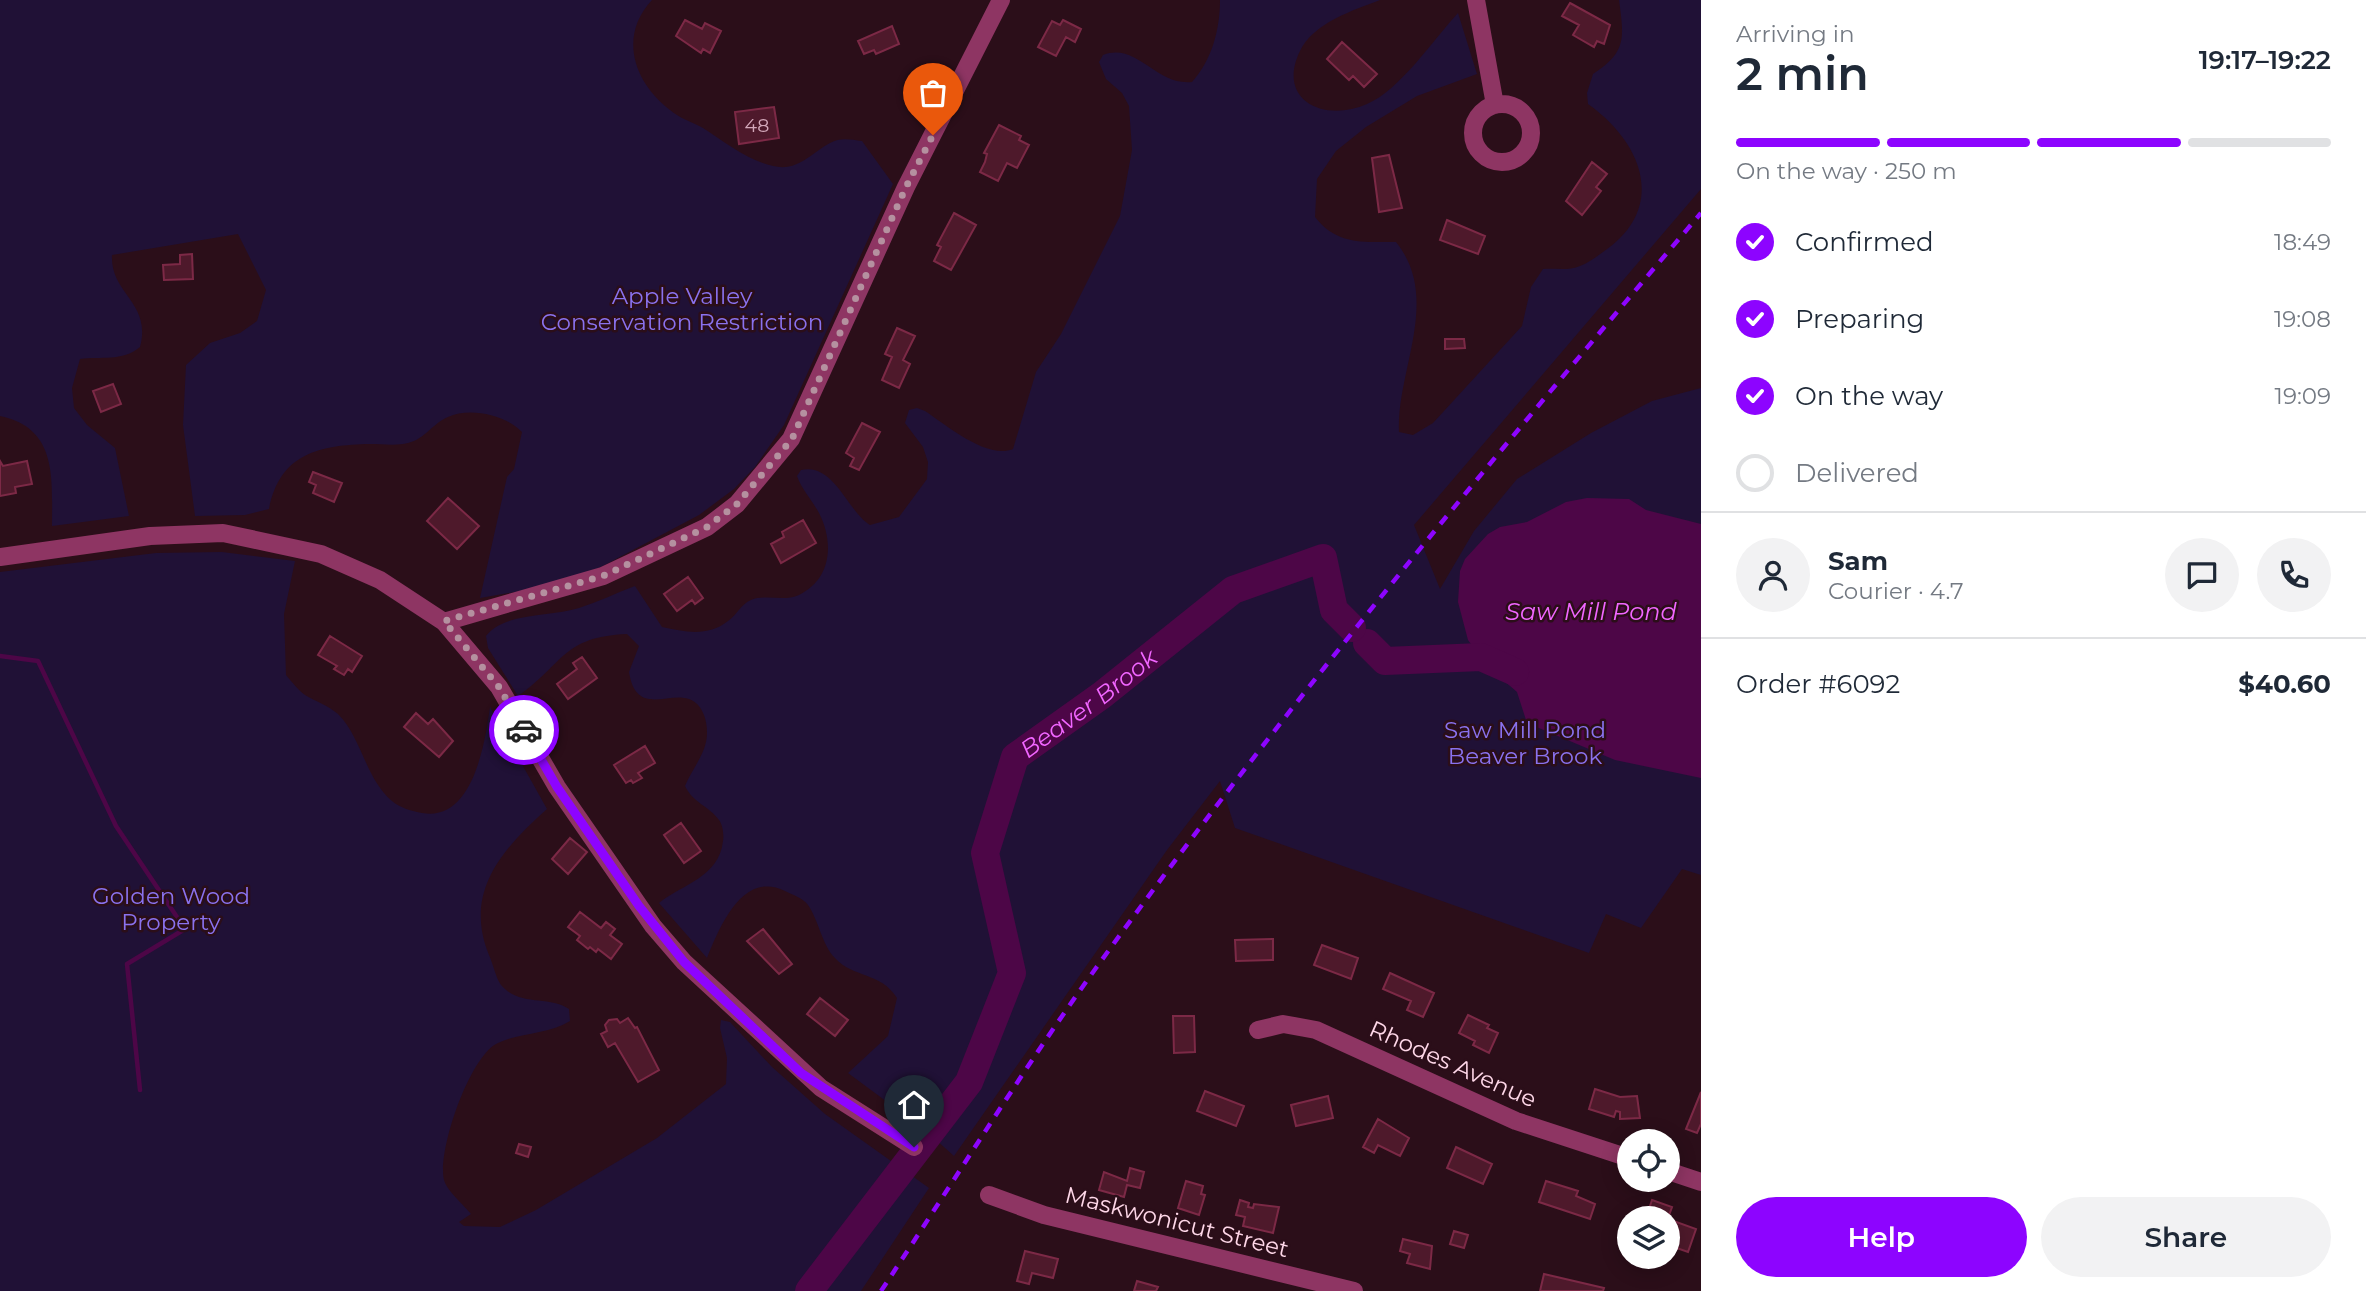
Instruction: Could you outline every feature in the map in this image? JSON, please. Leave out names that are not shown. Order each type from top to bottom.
[{"type":"street","points":[[444,621],[603,576],[707,527],[744,495],[792,439],[906,187],[1001,0]]},
{"type":"street","points":[[1476,0],[1495,105]]},
{"type":"street","points":[[0,557],[150,536],[223,533],[321,554],[380,580],[444,621],[499,687],[557,787],[653,926],[684,962],[811,1080],[914,1147]]},
{"type":"street","name":"Rhodes Avenue","points":[[1258,1030],[1283,1024],[1316,1030],[1516,1121],[1617,1154]]},
{"type":"street","points":[[1680,1175],[1701,1182]]},
{"type":"street","name":"Maskwonicut Street","points":[[989,1195],[1044,1214],[1354,1291]]},
{"type":"green space","name":"Apple Valley Conservation Restriction","points":[[0,0],[652,0],[635,29],[635,58],[647,86],[657,99],[674,113],[745,155],[773,166],[797,164],[838,140],[862,141],[893,184],[784,425],[755,467],[734,489],[699,515],[599,568],[538,588],[480,598],[507,477],[514,469],[522,432],[507,421],[487,414],[467,413],[448,417],[408,443],[352,445],[319,450],[293,464],[282,475],[274,490],[269,509],[245,515],[195,516],[183,425],[186,365],[210,343],[240,333],[257,321],[266,290],[238,234],[112,255],[117,279],[140,319],[140,347],[119,357],[80,359],[72,388],[74,408],[87,425],[115,448],[129,516],[52,526],[51,474],[42,444],[33,432],[19,422],[0,416]]},
{"type":"green space","name":"Saw Mill Pond Beaver Brook","points":[[1220,0],[1380,0],[1324,25],[1306,41],[1300,51],[1294,68],[1294,83],[1299,94],[1308,103],[1335,111],[1367,104],[1391,88],[1458,13],[1477,74],[1417,96],[1366,127],[1336,151],[1317,179],[1315,217],[1323,226],[1332,233],[1351,240],[1396,242],[1409,264],[1415,287],[1416,311],[1400,409],[1399,432],[1413,435],[1433,423],[1522,326],[1531,287],[1543,269],[1571,268],[1589,262],[1623,235],[1636,216],[1641,196],[1640,176],[1634,156],[1623,137],[1588,104],[1587,93],[1593,74],[1612,58],[1621,43],[1619,0],[1701,0],[1701,189],[1414,525],[1440,589],[1474,531],[1517,479],[1591,433],[1652,401],[1701,388],[1701,875],[1682,869],[1641,928],[1606,914],[1589,953],[1235,828],[1220,781],[1167,850],[954,1156],[925,1130],[848,1073],[888,1036],[897,998],[883,984],[850,969],[835,958],[812,911],[803,900],[770,887],[757,888],[745,895],[726,917],[707,958],[659,903],[707,871],[715,863],[723,841],[719,820],[692,797],[685,786],[707,739],[705,718],[696,703],[686,698],[642,697],[634,688],[629,672],[639,646],[627,634],[589,640],[576,646],[518,696],[488,648],[486,636],[504,623],[579,608],[635,586],[662,627],[688,632],[720,626],[751,600],[799,595],[818,580],[824,570],[828,547],[824,524],[797,476],[801,470],[823,473],[870,525],[899,517],[927,479],[928,462],[923,447],[905,423],[909,410],[917,408],[925,411],[955,432],[991,450],[1013,449],[1036,372],[1061,334],[1120,216],[1132,150],[1129,106],[1122,93],[1106,79],[1099,62],[1103,55],[1126,54],[1167,78],[1192,82],[1205,64],[1214,44]]},
{"type":"green space","name":"Golden Wood Property","points":[[222,552],[295,561],[284,614],[286,675],[305,695],[338,714],[353,734],[369,770],[392,801],[422,813],[439,813],[453,805],[465,793],[480,759],[490,707],[547,809],[516,839],[492,873],[484,891],[482,932],[501,985],[517,996],[553,1002],[569,1009],[570,1021],[552,1029],[498,1043],[487,1051],[477,1065],[458,1105],[443,1166],[446,1184],[471,1214],[459,1222],[464,1226],[500,1227],[536,1210],[657,1138],[726,1084],[727,1058],[720,1028],[721,1020],[730,1022],[772,1067],[825,1114],[929,1188],[861,1291],[0,1291],[0,572],[156,553]]},
{"type":"water","name":"Saw Mill Pond","points":[[1587,498],[1629,499],[1646,510],[1701,524],[1701,778],[1615,760],[1527,723],[1517,692],[1487,666],[1468,640],[1458,602],[1460,571],[1465,559],[1488,534],[1500,527],[1527,522],[1566,502]]},
{"type":"building","points":[[1570,3],[1610,25],[1604,44],[1597,41],[1594,47],[1573,35],[1579,25],[1562,16]]},
{"type":"building","points":[[685,20],[702,29],[705,23],[721,31],[710,53],[703,49],[701,53],[676,36]]},
{"type":"building","points":[[1063,20],[1081,29],[1075,42],[1066,37],[1056,56],[1038,47],[1052,21],[1060,25]]},
{"type":"building","points":[[892,26],[899,44],[876,54],[874,50],[864,54],[858,41]]},
{"type":"building","points":[[1342,42],[1377,74],[1364,87],[1353,76],[1349,80],[1327,59]]},
{"type":"building","points":[[774,107],[779,138],[739,144],[735,112]]},
{"type":"building","points":[[999,125],[1021,136],[1019,140],[1029,145],[1017,168],[1007,163],[998,181],[980,172],[987,154],[984,153]]},
{"type":"building","points":[[1389,155],[1402,208],[1379,212],[1372,158]]},
{"type":"building","points":[[1592,162],[1607,174],[1596,187],[1601,191],[1582,215],[1566,201]]},
{"type":"building","points":[[954,213],[976,225],[951,270],[934,261],[941,247],[937,245]]},
{"type":"building","points":[[1447,220],[1485,236],[1478,254],[1440,240]]},
{"type":"building","points":[[192,254],[193,279],[164,280],[163,265],[180,264],[180,255]]},
{"type":"building","points":[[897,328],[915,336],[903,360],[910,364],[899,388],[882,380],[892,357],[885,354]]},
{"type":"building","points":[[1445,339],[1464,339],[1465,348],[1445,349]]},
{"type":"building","points":[[113,384],[121,404],[101,412],[93,391]]},
{"type":"building","points":[[862,423],[880,432],[859,470],[850,466],[854,458],[846,453]]},
{"type":"building","points":[[0,461],[3,466],[27,461],[32,484],[15,487],[16,493],[0,496]]},
{"type":"building","points":[[313,472],[342,483],[334,502],[313,493],[316,485],[309,482]]},
{"type":"building","points":[[448,498],[479,526],[457,549],[427,521]]},
{"type":"building","points":[[803,520],[816,543],[781,563],[771,544],[784,537],[782,532]]},
{"type":"building","points":[[688,577],[703,598],[695,604],[692,600],[677,611],[664,594]]},
{"type":"building","points":[[330,636],[362,656],[352,672],[348,669],[344,675],[334,669],[337,666],[318,655]]},
{"type":"building","points":[[582,657],[597,678],[568,699],[557,684],[577,669],[573,663]]},
{"type":"building","points":[[416,713],[428,724],[433,719],[453,741],[439,757],[404,727]]},
{"type":"building","points":[[645,746],[655,763],[638,773],[642,778],[626,783],[614,765]]},
{"type":"building","points":[[681,823],[701,851],[684,863],[664,835]]},
{"type":"building","points":[[570,838],[587,852],[568,874],[552,859]]},
{"type":"building","points":[[580,912],[601,928],[606,922],[615,929],[610,935],[622,944],[611,959],[598,949],[596,952],[590,947],[588,949],[577,940],[580,936],[568,927]]},
{"type":"building","points":[[763,929],[792,964],[779,974],[747,941]]},
{"type":"building","points":[[1273,939],[1273,960],[1236,961],[1235,940]]},
{"type":"building","points":[[1322,945],[1358,958],[1351,979],[1314,965]]},
{"type":"building","points":[[1390,973],[1434,993],[1423,1017],[1407,1010],[1411,1001],[1383,989]]},
{"type":"building","points":[[820,998],[848,1020],[835,1036],[807,1014]]},
{"type":"building","points":[[1468,1015],[1489,1025],[1487,1028],[1498,1033],[1489,1053],[1473,1045],[1475,1041],[1459,1033]]},
{"type":"building","points":[[1173,1016],[1194,1016],[1195,1052],[1174,1053]]},
{"type":"building","points":[[628,1018],[635,1028],[637,1027],[659,1070],[638,1082],[615,1043],[608,1047],[601,1034],[607,1031],[605,1025],[609,1020],[617,1019],[620,1023]]},
{"type":"building","points":[[1595,1089],[1620,1097],[1637,1096],[1640,1118],[1620,1119],[1620,1112],[1616,1111],[1614,1117],[1589,1109]]},
{"type":"building","points":[[1205,1091],[1244,1106],[1236,1126],[1197,1111]]},
{"type":"building","points":[[1701,1092],[1701,1124],[1697,1133],[1686,1129]]},
{"type":"building","points":[[1328,1096],[1333,1118],[1296,1126],[1291,1105]]},
{"type":"building","points":[[1378,1119],[1409,1138],[1400,1156],[1378,1145],[1374,1153],[1363,1147]]},
{"type":"building","points":[[519,1144],[531,1147],[528,1157],[516,1153]]},
{"type":"building","points":[[1456,1147],[1492,1164],[1483,1184],[1447,1168]]},
{"type":"building","points":[[1130,1168],[1144,1172],[1140,1188],[1127,1185],[1124,1197],[1099,1190],[1104,1172],[1127,1181]]},
{"type":"building","points":[[1186,1181],[1203,1186],[1201,1194],[1205,1195],[1199,1215],[1178,1208]]},
{"type":"building","points":[[1546,1181],[1578,1191],[1576,1196],[1595,1204],[1590,1219],[1539,1202]]},
{"type":"building","points":[[1240,1200],[1249,1203],[1248,1207],[1253,1208],[1254,1204],[1279,1207],[1273,1233],[1243,1226],[1245,1217],[1236,1215]]},
{"type":"building","points":[[1652,1200],[1669,1206],[1650,1206]]},
{"type":"building","points":[[1680,1223],[1696,1229],[1688,1252],[1680,1249]]},
{"type":"building","points":[[1454,1231],[1468,1235],[1464,1248],[1450,1244]]},
{"type":"building","points":[[1403,1239],[1432,1246],[1430,1269],[1407,1263],[1410,1254],[1400,1251]]},
{"type":"building","points":[[1025,1251],[1058,1259],[1053,1278],[1032,1273],[1029,1284],[1017,1281]]},
{"type":"building","points":[[1544,1274],[1604,1288],[1603,1291],[1540,1291]]},
{"type":"building","points":[[1137,1281],[1158,1287],[1156,1291],[1134,1291]]},
{"type":"waterway","name":"Beaver Brook","points":[[809,1291],[969,1082],[1012,973],[985,853],[1015,757],[1102,695],[1233,590],[1323,558],[1334,610],[1352,628]]},
{"type":"waterway","name":"Beaver Brook","points":[[1367,643],[1385,661],[1481,657],[1515,672]]},
{"type":"waterway","points":[[0,656],[38,661],[116,826],[185,929],[127,964],[140,1090]]},
{"type":"railway","points":[[881,1291],[1068,1007],[1241,774],[1391,584],[1701,213]]},
{"type":"way so far","points":[[524,730],[499,687],[444,621],[603,576],[707,527],[737,504],[792,439],[906,187],[933,135]]},
{"type":"route","points":[[524,730],[557,787],[639,906],[684,962],[723,996],[801,1073],[914,1147]]}]
